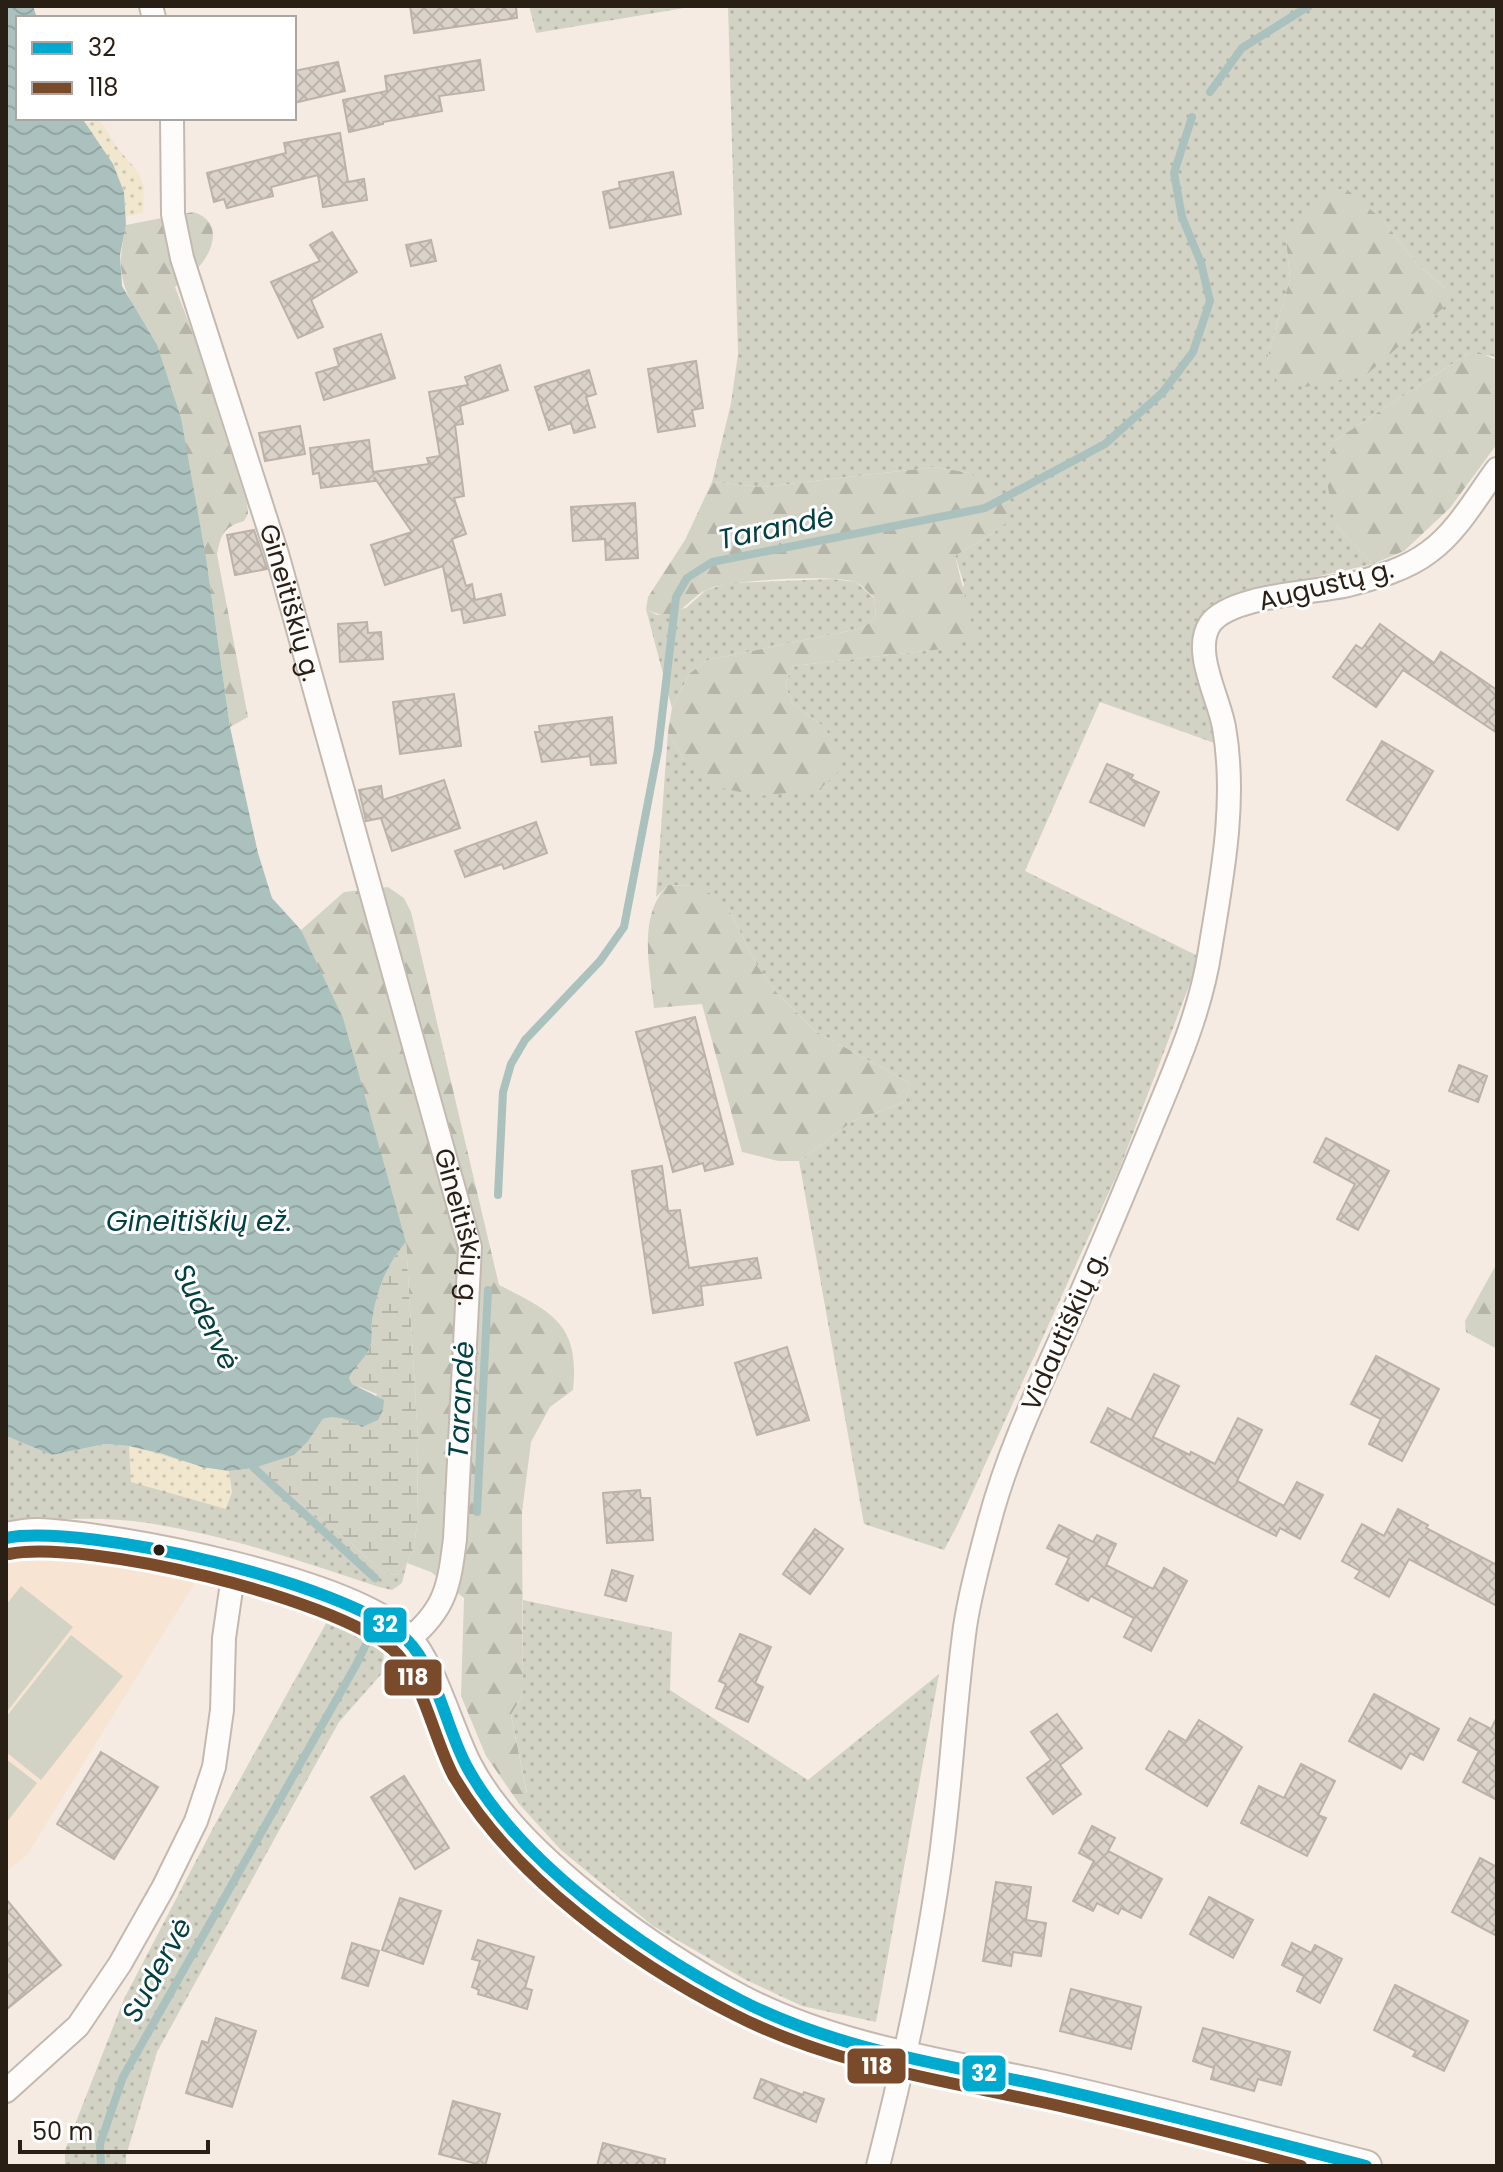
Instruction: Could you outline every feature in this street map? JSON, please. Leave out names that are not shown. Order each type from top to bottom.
[{"type":"street","name":"Gineitiškių g.","points":[[172,120],[173,214],[182,258],[277,554],[470,1247],[455,1539],[450,1578],[429,1623],[408,1640]]},
{"type":"street","name":"Augustų g.","points":[[1212,621],[1225,610],[1248,603],[1350,584],[1404,566],[1430,552],[1449,533],[1497,469]]},
{"type":"street","name":"Vidautiškių g.","points":[[878,2166],[906,2056],[940,1867],[966,1622],[989,1521],[1015,1441],[1089,1275],[1187,1041],[1206,972],[1228,819],[1230,766],[1223,720],[1203,652],[1204,636],[1212,621]]},
{"type":"street","points":[[6,1538],[33,1534],[90,1539],[178,1555],[297,1585],[384,1621],[408,1640],[421,1662],[467,1768],[513,1830],[573,1887],[653,1947],[742,2001],[810,2031],[1366,2166]]},
{"type":"street","points":[[6,2091],[78,2026],[120,1964],[196,1821],[214,1767],[222,1710],[224,1638],[234,1569]]},
{"type":"shaded area","points":[[6,1557],[78,1558],[196,1581],[27,1855],[6,1872]]},
{"type":"green space","points":[[529,6],[696,6],[536,33]]},
{"type":"green space","points":[[728,6],[1497,6],[1497,360],[1493,356],[1469,353],[1334,441],[1335,525],[1373,564],[1223,598],[1206,611],[1199,630],[1220,745],[1100,702],[1025,871],[1200,957],[1119,1170],[944,1550],[864,1524],[799,1161],[853,1121],[905,1102],[910,1083],[815,1031],[777,993],[758,967],[729,910],[695,886],[668,885],[656,897],[668,732],[685,762],[823,726],[793,704],[785,685],[793,666],[942,649],[964,584],[955,556],[995,532],[970,473],[935,467],[762,487],[712,482],[731,403],[738,354]],"holes":[[[1384,221],[1415,262],[1446,289],[1267,359],[1290,279],[1286,239]]]},
{"type":"green space","points":[[1344,187],[1384,221],[1415,262],[1446,289],[1451,301],[1366,375],[1305,387],[1277,381],[1267,359],[1290,279],[1286,239],[1308,207]]},
{"type":"green space","points":[[193,212],[209,222],[213,238],[202,263],[175,287],[192,331],[248,514],[244,521],[224,532],[217,554],[248,717],[230,727],[207,564],[137,314],[121,271],[126,225]]},
{"type":"green space","points":[[1478,352],[1497,360],[1497,444],[1450,508],[1404,551],[1373,564],[1335,525],[1327,482],[1334,441],[1469,353]]},
{"type":"green space","points":[[935,467],[970,473],[1000,495],[1011,519],[955,556],[975,637],[943,649],[793,666],[785,685],[793,704],[823,726],[842,752],[839,771],[820,789],[760,796],[721,788],[685,762],[668,732],[672,708],[690,673],[708,660],[863,628],[876,617],[874,597],[860,585],[826,578],[723,585],[702,593],[675,613],[658,614],[646,609],[648,597],[685,540],[712,482],[762,487]]},
{"type":"green space","points":[[832,579],[856,582],[874,598],[876,617],[863,628],[708,660],[690,673],[672,708],[646,609],[657,615],[686,608],[706,590],[730,583]]},
{"type":"green space","points":[[668,885],[695,886],[715,896],[729,910],[758,967],[777,993],[815,1031],[910,1083],[905,1102],[853,1121],[799,1161],[778,1161],[742,1152],[702,1004],[654,1008],[648,960],[649,927],[658,898]]},
{"type":"green space","points":[[388,887],[404,898],[411,912],[499,1285],[548,1313],[567,1335],[572,1350],[573,1390],[550,1407],[531,1442],[522,1512],[523,1694],[511,1715],[527,1794],[520,1805],[486,1756],[461,1696],[464,1598],[431,1572],[407,1563],[414,1547],[417,1524],[418,1438],[406,1242],[385,1171],[301,930],[344,892]]},
{"type":"green space","points":[[406,1242],[418,1438],[417,1524],[414,1547],[397,1575],[382,1572],[343,1536],[254,1468],[294,1452],[308,1440],[323,1419],[343,1418],[362,1427],[377,1394],[352,1384],[349,1378],[368,1351],[379,1290],[393,1260]]},
{"type":"green space","points":[[1497,1263],[1497,1349],[1466,1332],[1465,1321]]},
{"type":"green space","points":[[6,1436],[52,1455],[105,1444],[129,1446],[229,1471],[254,1468],[343,1536],[382,1572],[397,1575],[407,1563],[402,1583],[392,1590],[379,1587],[236,1542],[148,1523],[59,1519],[6,1523]]},
{"type":"green space","points":[[21,1586],[73,1627],[6,1713],[6,1605]]},
{"type":"green space","points":[[523,1600],[672,1632],[670,1690],[808,1780],[939,1674],[876,2022],[802,2006],[746,1980],[653,1926],[561,1850],[520,1805],[527,1793],[511,1715],[523,1694]]},
{"type":"green space","points":[[329,1618],[364,1628],[383,1638],[384,1671],[339,1722],[157,2052],[126,2156],[126,2166],[65,2166],[65,2150],[124,1999],[213,1828]]},
{"type":"green space","points":[[71,1635],[123,1676],[41,1780],[6,1752],[6,1717]]},
{"type":"green space","points":[[6,1759],[37,1783],[6,1823]]},
{"type":"sand","points":[[100,120],[138,172],[144,187],[143,213],[125,217],[124,192],[84,123]]},
{"type":"sand","points":[[129,1446],[229,1471],[232,1492],[226,1509],[131,1482]]},
{"type":"water","name":"Gineitiškių ež.","points":[[6,6],[33,6],[36,16],[16,16],[16,120],[83,120],[113,164],[124,192],[126,225],[120,255],[122,286],[157,345],[181,418],[207,564],[230,727],[258,853],[272,898],[301,930],[343,1018],[406,1242],[393,1260],[379,1290],[368,1351],[349,1378],[352,1384],[384,1400],[378,1420],[362,1427],[339,1418],[323,1419],[294,1455],[254,1468],[229,1471],[202,1467],[129,1446],[105,1444],[52,1455],[6,1436]]},
{"type":"building","points":[[410,6],[516,6],[517,18],[414,33]]},
{"type":"building","points":[[480,60],[484,90],[439,96],[442,111],[349,132],[343,100],[387,91],[385,76]]},
{"type":"building","points":[[338,62],[345,91],[296,103],[296,71]]},
{"type":"building","points":[[340,133],[348,182],[364,179],[367,200],[323,207],[318,175],[271,187],[273,196],[227,208],[224,199],[214,202],[207,173],[286,153],[284,143]]},
{"type":"building","points":[[673,172],[681,214],[610,228],[603,192],[620,188],[619,182]]},
{"type":"building","points":[[332,232],[357,272],[311,300],[323,327],[298,338],[271,282],[320,261],[310,245]]},
{"type":"building","points":[[431,240],[436,261],[411,266],[406,245]]},
{"type":"building","points":[[381,334],[395,378],[324,400],[316,373],[339,366],[334,349]]},
{"type":"building","points":[[696,361],[703,408],[692,410],[695,426],[658,432],[648,369]]},
{"type":"building","points":[[500,365],[508,390],[460,406],[463,424],[455,425],[464,496],[454,498],[466,534],[452,539],[466,586],[472,584],[475,600],[501,594],[505,615],[464,623],[461,609],[452,611],[443,566],[385,585],[371,545],[412,532],[374,477],[375,481],[321,488],[319,473],[313,474],[310,448],[369,440],[373,472],[429,464],[427,458],[440,456],[429,392],[468,385],[465,377]]},
{"type":"building","points":[[589,370],[596,394],[586,397],[595,427],[574,433],[571,423],[549,430],[535,387]]},
{"type":"building","points":[[300,426],[305,454],[265,461],[259,433]]},
{"type":"building","points":[[635,503],[638,558],[606,560],[605,539],[573,541],[571,507]]},
{"type":"building","points":[[254,530],[267,569],[235,575],[227,535]]},
{"type":"building","points":[[367,622],[368,633],[381,632],[383,659],[340,662],[338,624]]},
{"type":"building","points":[[1380,624],[1434,663],[1441,652],[1497,690],[1497,733],[1403,670],[1376,707],[1333,677],[1356,645],[1362,649]]},
{"type":"building","points":[[454,694],[461,746],[400,754],[393,702]]},
{"type":"building","points":[[612,717],[616,763],[591,765],[590,756],[542,762],[535,732],[540,732],[539,726]]},
{"type":"building","points":[[1382,741],[1433,771],[1398,830],[1347,800]]},
{"type":"building","points":[[1107,764],[1133,775],[1131,779],[1159,792],[1144,826],[1090,802]]},
{"type":"building","points":[[444,780],[460,828],[392,851],[381,818],[366,821],[359,790],[381,786],[383,800]]},
{"type":"building","points":[[536,822],[547,853],[504,869],[502,864],[465,877],[455,851]]},
{"type":"building","points":[[695,1017],[733,1164],[705,1171],[703,1163],[673,1172],[636,1032]]},
{"type":"building","points":[[1459,1065],[1487,1076],[1478,1102],[1449,1091]]},
{"type":"building","points":[[1326,1138],[1389,1171],[1358,1230],[1337,1219],[1355,1184],[1314,1162]]},
{"type":"building","points":[[662,1166],[668,1211],[680,1210],[689,1268],[757,1258],[761,1278],[701,1286],[703,1305],[653,1313],[632,1171]]},
{"type":"building","points":[[787,1347],[809,1420],[757,1435],[735,1363]]},
{"type":"building","points":[[1376,1356],[1439,1389],[1402,1461],[1369,1444],[1381,1419],[1351,1404]]},
{"type":"building","points":[[1154,1374],[1179,1386],[1153,1437],[1215,1464],[1238,1418],[1262,1430],[1237,1481],[1284,1506],[1297,1482],[1323,1495],[1300,1539],[1280,1528],[1276,1536],[1091,1442],[1108,1408],[1131,1420]]},
{"type":"building","points":[[640,1490],[641,1498],[650,1498],[653,1540],[607,1543],[603,1493]]},
{"type":"building","points":[[1398,1509],[1428,1525],[1426,1528],[1497,1565],[1497,1606],[1409,1559],[1389,1597],[1355,1578],[1360,1571],[1342,1561],[1362,1524],[1384,1536]]},
{"type":"building","points":[[1059,1525],[1093,1542],[1097,1535],[1116,1544],[1106,1565],[1153,1589],[1164,1568],[1187,1581],[1151,1651],[1124,1637],[1134,1618],[1091,1596],[1088,1601],[1056,1584],[1069,1558],[1047,1548]]},
{"type":"building","points":[[815,1529],[843,1549],[810,1594],[783,1574]]},
{"type":"building","points":[[612,1570],[633,1576],[626,1601],[605,1595]]},
{"type":"building","points":[[740,1634],[771,1647],[755,1683],[763,1687],[748,1722],[716,1708],[726,1684],[719,1681]]},
{"type":"building","points":[[1374,1694],[1439,1729],[1423,1760],[1410,1753],[1401,1769],[1349,1741]]},
{"type":"building","points":[[1057,1714],[1082,1748],[1060,1765],[1081,1794],[1053,1814],[1027,1778],[1051,1760],[1031,1732]]},
{"type":"building","points":[[1497,1717],[1497,1800],[1463,1782],[1479,1751],[1458,1740],[1470,1718],[1491,1729]]},
{"type":"building","points":[[1199,1720],[1242,1747],[1207,1806],[1146,1769],[1169,1731],[1186,1741]]},
{"type":"building","points":[[101,1752],[158,1787],[114,1859],[57,1824]]},
{"type":"building","points":[[1301,1764],[1335,1781],[1318,1815],[1326,1818],[1307,1856],[1241,1823],[1259,1786],[1284,1798]]},
{"type":"building","points":[[404,1776],[449,1848],[415,1869],[371,1797]]},
{"type":"building","points":[[1092,1826],[1115,1838],[1108,1851],[1162,1879],[1141,1918],[1121,1908],[1118,1914],[1097,1903],[1093,1911],[1073,1901],[1094,1861],[1079,1853]]},
{"type":"building","points":[[1480,1858],[1497,1867],[1497,1936],[1452,1912]]},
{"type":"building","points":[[996,1882],[1031,1887],[1026,1920],[1046,1923],[1041,1956],[1013,1952],[1011,1966],[983,1961]]},
{"type":"building","points":[[1209,1897],[1253,1920],[1233,1958],[1190,1934]]},
{"type":"building","points":[[400,1898],[441,1911],[423,1964],[382,1950]]},
{"type":"building","points":[[6,1899],[61,1965],[6,2010]]},
{"type":"building","points":[[478,1940],[534,1957],[525,1988],[532,1990],[527,2009],[478,1994],[479,1990],[472,1987],[480,1961],[472,1959]]},
{"type":"building","points":[[352,1943],[379,1951],[368,1986],[342,1978]]},
{"type":"building","points":[[1292,1943],[1311,1953],[1315,1945],[1342,1959],[1320,2003],[1297,1991],[1304,1976],[1282,1965]]},
{"type":"building","points":[[1395,1985],[1468,2021],[1444,2071],[1413,2056],[1416,2051],[1374,2030]]},
{"type":"building","points":[[1071,1989],[1141,2007],[1131,2049],[1060,2031]]},
{"type":"building","points":[[216,2018],[256,2031],[232,2107],[186,2093],[202,2041],[208,2043]]},
{"type":"building","points":[[1203,2028],[1290,2052],[1281,2085],[1258,2079],[1254,2091],[1211,2079],[1214,2068],[1193,2061]]},
{"type":"building","points":[[761,2079],[803,2095],[804,2092],[824,2099],[816,2122],[754,2098]]},
{"type":"building","points":[[453,2101],[500,2114],[485,2166],[439,2154]]},
{"type":"building","points":[[603,2143],[665,2159],[664,2166],[597,2166]]},
{"type":"waterway","name":"Tarandė","points":[[1210,92],[1242,48],[1309,6]]},
{"type":"waterway","name":"Tarandė","points":[[498,1195],[503,1092],[511,1064],[525,1040],[600,961],[624,927],[658,750],[676,597],[687,578],[712,562],[985,508],[1105,444],[1163,392],[1193,352],[1210,301],[1201,263],[1182,217],[1174,173],[1192,117]]},
{"type":"waterway","name":"Tarandė","points":[[477,1512],[488,1290]]},
{"type":"waterway","name":"Sudervė","points":[[251,1461],[254,1468],[375,1578]]},
{"type":"waterway","name":"Sudervė","points":[[101,2166],[100,2144],[123,2077],[370,1636]]},
{"type":"transit line","name":"32","points":[[6,1538],[43,1536],[94,1540],[214,1562],[330,1597],[375,1618],[406,1639],[417,1652],[426,1666],[467,1767],[518,1837],[551,1870],[587,1901],[665,1956],[703,1980],[776,2017],[889,2053],[1084,2095],[1366,2166]]},
{"type":"transit line","name":"118","points":[[9,1554],[45,1552],[93,1555],[207,1576],[318,1610],[361,1629],[392,1649],[412,1674],[454,1777],[508,1849],[577,1914],[615,1943],[733,2014],[806,2045],[882,2068],[1104,2116],[1301,2166]]}]
